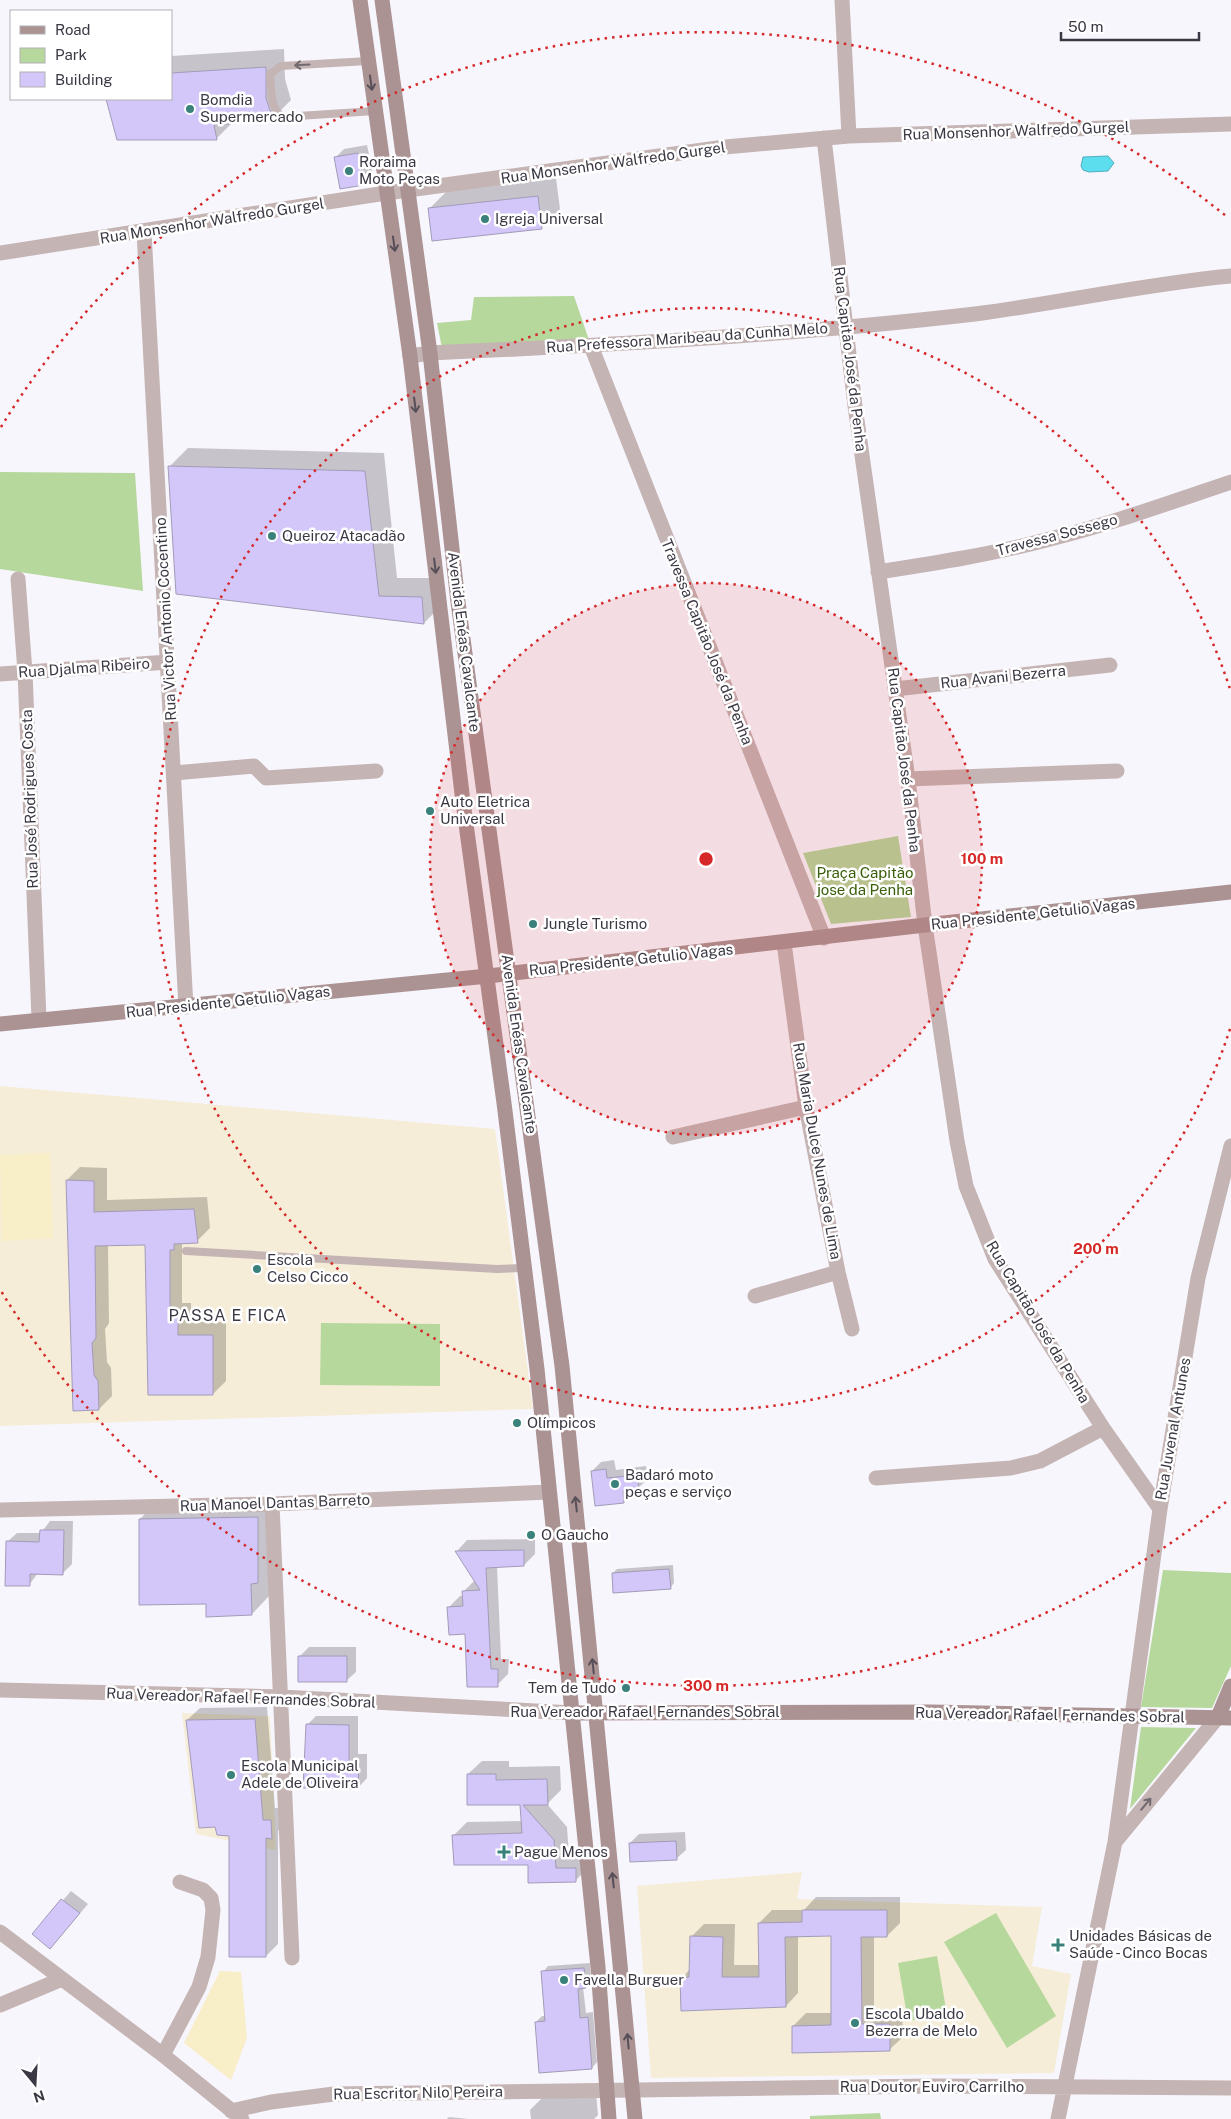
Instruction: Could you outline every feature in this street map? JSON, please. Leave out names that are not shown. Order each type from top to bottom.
[{"type":"main road","name":"Avenida Enéas Cavalcante","points":[[360,0],[410,356],[463,802],[488,976],[537,1369],[598,1966],[609,2119]]},
{"type":"main road","name":"Avenida Enéas Cavalcante","points":[[382,0],[430,353],[484,800],[510,973],[562,1366],[598,1713],[635,2119]]},
{"type":"main road","points":[[375,109],[396,105]]},
{"type":"main road","points":[[424,480],[444,477]]},
{"type":"main road","points":[[463,802],[484,800]]},
{"type":"main road","name":"Rua Presidente Getulio Vagas","points":[[0,1024],[488,976],[925,925],[1231,892]]},
{"type":"main road","points":[[504,1103],[527,1101]]},
{"type":"main road","points":[[537,1369],[562,1366]]},
{"type":"main road","points":[[1224,1717],[1231,1686]]},
{"type":"main road","name":"Rua Vereador Rafael Fernandes Sobral","points":[[573,1713],[930,1712],[1224,1717]]},
{"type":"main road","points":[[598,1966],[622,1965]]},
{"type":"street","points":[[842,0],[849,136]]},
{"type":"street","name":"Rua Monsenhor Walfredo Gurgel","points":[[0,253],[386,193],[725,147],[849,136],[1231,124]]},
{"type":"street","name":"Rua Capitão José da Penha","points":[[824,138],[845,326],[908,780],[925,925],[956,1141],[969,1195],[996,1259],[1103,1428],[1160,1509]]},
{"type":"street","name":"Rua Victor Antonio Cocentino","points":[[144,232],[186,1007]]},
{"type":"street","name":"Rua Prefessora Maribeau da Cunha Melo","points":[[410,356],[430,353],[591,346],[845,326],[976,313],[1231,276]]},
{"type":"street","name":"Travessa Capitão José da Penha","points":[[591,346],[824,938]]},
{"type":"street","name":"Travessa Sossego","points":[[878,572],[964,558],[1051,539],[1108,523],[1231,482]]},
{"type":"street","name":"Rua José Rodrigues Costa","points":[[18,579],[25,672],[39,1020]]},
{"type":"street","name":"Rua Djalma Ribeiro","points":[[0,674],[168,662]]},
{"type":"street","name":"Rua Avani Bezerra","points":[[895,689],[1110,665]]},
{"type":"street","points":[[174,773],[254,766],[266,778],[376,771]]},
{"type":"street","points":[[908,780],[1117,772]]},
{"type":"street","name":"Rua Maria Dulce Nunes de Lima","points":[[784,942],[806,1107],[838,1272],[852,1328]]},
{"type":"street","points":[[673,1137],[806,1107]]},
{"type":"street","name":"Rua Juvenal Antunes","points":[[1058,2119],[1115,1842],[1160,1509],[1198,1278],[1231,1146]]},
{"type":"street","points":[[755,1296],[838,1272]]},
{"type":"street","points":[[876,1478],[1011,1468],[1040,1462],[1103,1428]]},
{"type":"street","name":"Rua Manoel Dantas Barreto","points":[[0,1510],[272,1504],[549,1492]]},
{"type":"street","points":[[272,1504],[292,1958]]},
{"type":"street","name":"Rua Vereador Rafael Fernandes Sobral","points":[[0,1690],[282,1697],[573,1713]]},
{"type":"street","points":[[1115,1842],[1224,1717]]},
{"type":"street","points":[[162,2055],[198,1987],[208,1957],[213,1910],[211,1898],[203,1890],[180,1882]]},
{"type":"street","points":[[0,1932],[162,2055],[237,2115]]},
{"type":"street","points":[[0,2006],[62,1979]]},
{"type":"street","name":"Rua Doutor Euviro Carrilho","points":[[607,2090],[1064,2087],[1231,2088]]},
{"type":"street","name":"Rua Escritor Nilo Pereira","points":[[237,2115],[270,2102],[334,2094],[607,2090]]},
{"type":"lane","points":[[368,61],[281,66],[274,69],[270,74],[273,106],[276,113],[283,117],[375,109]]},
{"type":"lane","points":[[186,1251],[497,1270],[524,1268]]},
{"type":"shaded area","name":"Escola Celso Cicco","points":[[0,1086],[495,1129],[533,1409],[0,1426]]},
{"type":"shaded area","name":"Escola Municipal Adele de Oliveira","points":[[182,1713],[270,1716],[276,1850],[196,1834]]},
{"type":"shaded area","name":"Escola Ubaldo Bezerra de Melo","points":[[802,1872],[797,1899],[1042,1907],[1032,1966],[1071,1974],[1054,2073],[651,2078],[637,1886]]},
{"type":"green space","points":[[574,296],[589,340],[442,348],[437,323],[471,320],[474,297]]},
{"type":"green space","points":[[0,472],[135,473],[143,591],[0,569]]},
{"type":"green space","name":"Praça Capitão jose da Penha","points":[[898,836],[911,917],[831,924],[803,853]]},
{"type":"green space","points":[[321,1323],[440,1324],[440,1386],[320,1385]]},
{"type":"green space","points":[[1163,1570],[1231,1573],[1231,1666],[1212,1708],[1141,1707]]},
{"type":"green space","points":[[1141,1727],[1196,1728],[1130,1809]]},
{"type":"green space","points":[[996,1913],[1056,2016],[1007,2048],[944,1942]]},
{"type":"green space","points":[[937,1956],[947,2015],[908,2021],[898,1963]]},
{"type":"green space","points":[[880,2113],[881,2119],[810,2119],[810,2116]]},
{"type":"sand","points":[[50,1153],[53,1238],[2,1241],[0,1155]]},
{"type":"sand","points":[[220,1971],[241,1972],[247,2038],[231,2080],[184,2043]]},
{"type":"water","points":[[1108,156],[1114,163],[1108,171],[1089,172],[1083,170],[1081,166],[1083,157]]},
{"type":"building","name":"Bomdia Supermercado","points":[[266,67],[266,98],[273,120],[214,125],[217,140],[117,140],[106,100],[172,100],[172,73]]},
{"type":"building","name":"Roraima Moto Peças","points":[[358,153],[364,185],[340,189],[334,157]]},
{"type":"building","name":"Igreja Universal","points":[[538,196],[542,229],[432,241],[428,208]]},
{"type":"building","name":"Queiroz Atacadão","points":[[168,466],[365,471],[379,596],[422,597],[424,624],[176,594]]},
{"type":"building","points":[[66,1180],[94,1181],[94,1212],[194,1209],[198,1243],[174,1244],[174,1250],[170,1250],[170,1316],[178,1316],[178,1335],[213,1335],[213,1395],[148,1395],[145,1245],[95,1246],[96,1338],[92,1343],[94,1375],[98,1381],[99,1410],[73,1411]]},
{"type":"building","name":"Badaró moto peças e serviço","points":[[606,1469],[607,1478],[637,1475],[639,1489],[623,1491],[624,1503],[595,1506],[591,1471]]},
{"type":"building","points":[[258,1517],[258,1583],[251,1584],[252,1615],[206,1617],[206,1604],[139,1605],[139,1519]]},
{"type":"building","points":[[40,1530],[64,1530],[63,1575],[30,1574],[30,1586],[5,1586],[6,1541],[39,1542]]},
{"type":"building","points":[[524,1550],[524,1566],[486,1568],[491,1669],[498,1669],[498,1687],[467,1687],[465,1634],[449,1635],[447,1607],[463,1606],[462,1591],[480,1590],[455,1551]]},
{"type":"building","points":[[669,1569],[671,1589],[613,1593],[612,1573]]},
{"type":"building","points":[[298,1656],[347,1656],[347,1682],[298,1682]]},
{"type":"building","name":"Escola Municipal Adele de Oliveira","points":[[255,1719],[263,1820],[271,1820],[272,1839],[266,1838],[266,1957],[229,1957],[229,1836],[217,1835],[215,1827],[199,1828],[186,1720]]},
{"type":"building","points":[[306,1724],[349,1725],[349,1763],[359,1763],[358,1789],[303,1788]]},
{"type":"building","points":[[467,1774],[496,1774],[496,1780],[547,1779],[548,1805],[523,1805],[554,1840],[556,1868],[576,1868],[576,1882],[528,1883],[528,1865],[454,1865],[452,1835],[522,1833],[520,1805],[467,1805]]},
{"type":"building","points":[[676,1841],[677,1860],[630,1862],[629,1843]]},
{"type":"building","points":[[61,1899],[80,1913],[50,1949],[32,1934]]},
{"type":"building","points":[[802,1910],[887,1910],[887,1937],[861,1937],[862,2024],[890,2024],[890,2051],[792,2053],[792,2026],[831,2025],[831,1936],[785,1937],[786,2007],[681,2011],[680,1978],[689,1977],[690,1936],[723,1937],[722,1977],[759,1977],[758,1923],[802,1922]]},
{"type":"building","points":[[584,1968],[586,1988],[578,1989],[580,2018],[588,2017],[592,2069],[539,2073],[535,2022],[545,2021],[541,1971]]},
{"type":"place","name":"Bomdia Supermercado","points":[[190,109]]},
{"type":"place","name":"Roraima Moto Peças","points":[[349,171]]},
{"type":"place","name":"Igreja Universal","points":[[485,219]]},
{"type":"place","name":"Queiroz Atacadão","points":[[272,536]]},
{"type":"place","name":"Auto Eletrica Universal","points":[[430,811]]},
{"type":"place","name":"Jungle Turismo","points":[[533,924]]},
{"type":"place","name":"Escola Celso Cicco","points":[[257,1269]]},
{"type":"place","name":"Olímpicos","points":[[517,1423]]},
{"type":"place","name":"Badaró moto peças e serviço","points":[[615,1484]]},
{"type":"place","name":"O Gaucho","points":[[531,1535]]},
{"type":"place","name":"Tem de Tudo","points":[[626,1688]]},
{"type":"place","name":"Escola Municipal Adele de Oliveira","points":[[231,1775]]},
{"type":"place","name":"Pague Menos","points":[[504,1852]]},
{"type":"place","name":"Unidades Básicas de Saúde - Cinco Bocas","points":[[1058,1945]]},
{"type":"place","name":"Favella Burguer","points":[[564,1980]]},
{"type":"place","name":"Escola Ubaldo Bezerra de Melo","points":[[855,2023]]},
{"type":"district","name":"PASSA E FICA","points":[[228,1315]]}]
